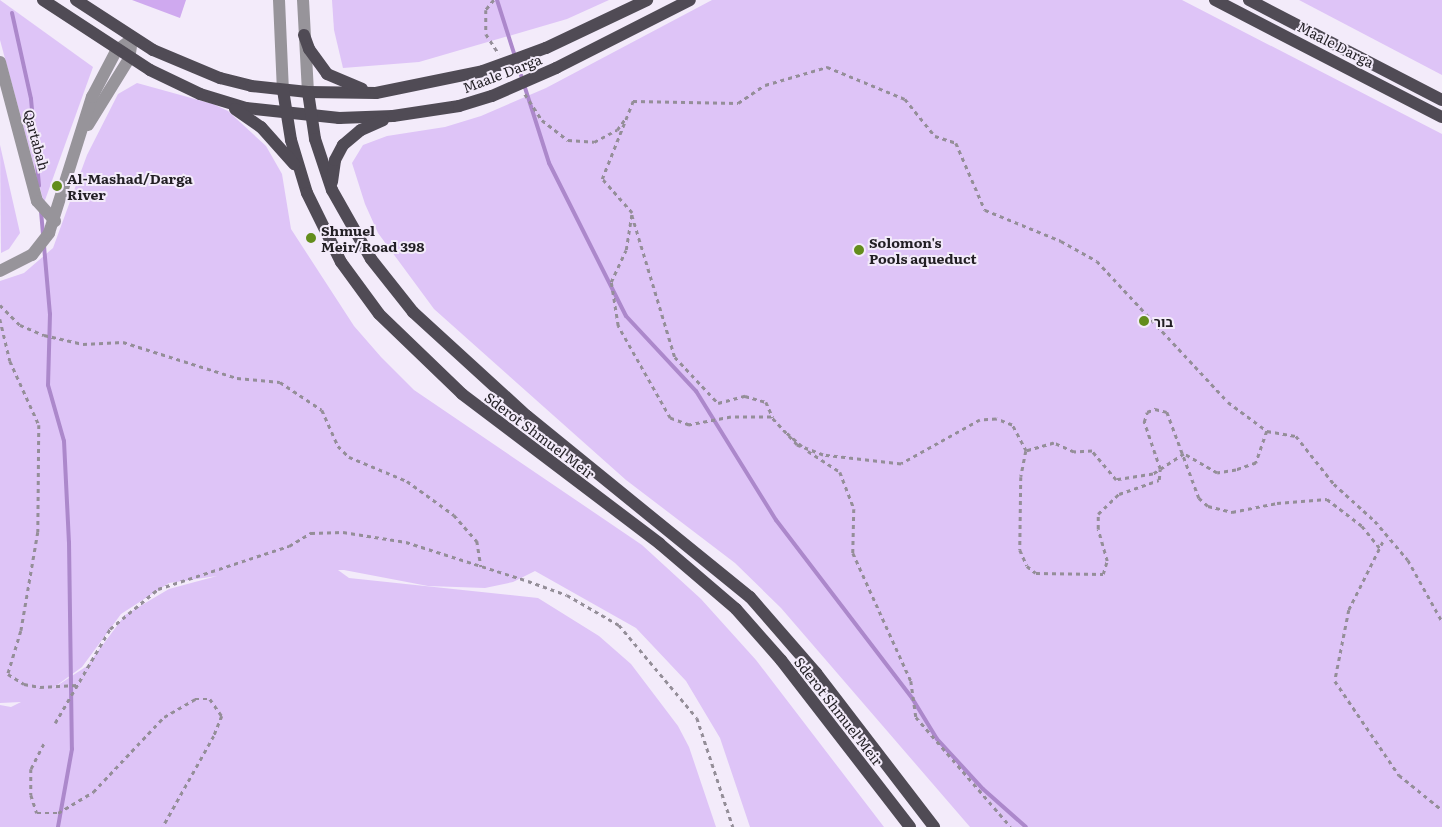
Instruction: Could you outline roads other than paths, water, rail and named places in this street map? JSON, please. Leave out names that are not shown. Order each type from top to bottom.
[{"type":"main road","points":[[43,0],[116,51],[180,86],[224,102],[261,126],[299,171]]},
{"type":"main road","name":"Maale Darga","points":[[76,0],[132,38],[220,78],[283,90],[376,93],[483,71],[546,48],[647,0]]},
{"type":"main road","name":"Maale Darga","points":[[224,102],[286,114],[310,116],[393,116],[459,106],[492,96],[556,68],[690,0]]},
{"type":"main road","name":"Maale Darga","points":[[1215,0],[1442,117]]},
{"type":"main road","name":"Maale Darga","points":[[1249,0],[1442,100]]},
{"type":"main road","points":[[304,35],[309,50],[327,74],[376,93]]},
{"type":"main road","name":"Sderot Shmuel Meir","points":[[283,90],[286,114],[299,171],[341,262],[406,344],[462,394],[660,544],[736,609],[781,660],[910,827]]},
{"type":"main road","name":"Sderot Shmuel Meir","points":[[308,92],[310,116],[332,190],[371,259],[413,312],[527,416],[750,597],[816,674],[934,827]]},
{"type":"main road","points":[[332,190],[334,160],[343,145],[361,130],[393,116]]},
{"type":"street","name":"Sderot Shmuel Meir","points":[[279,0],[283,90]]},
{"type":"street","name":"Sderot Shmuel Meir","points":[[303,0],[308,92]]},
{"type":"street","points":[[0,270],[32,255],[55,221],[92,97],[116,51],[132,38]]},
{"type":"street","points":[[81,136],[129,58],[132,38]]},
{"type":"street","name":"Qartabah","points":[[0,62],[37,201],[55,221]]},
{"type":"waterway","points":[[497,0],[549,163],[626,316],[696,391],[776,520],[912,698],[937,739],[983,789],[1026,827]]},
{"type":"waterway","points":[[12,13],[31,99],[39,186]]},
{"type":"waterway","points":[[41,211],[43,236]]},
{"type":"waterway","points":[[44,246],[50,314],[48,385],[64,441],[69,542],[72,749],[58,827]]},
{"type":"place","name":"Al-Mashad/Darga River","points":[[57,186]]},
{"type":"place","name":"Shmuel Meir/Road 398","points":[[311,238]]},
{"type":"place","name":"Solomon's Pools aqueduct","points":[[859,250]]},
{"type":"place","name":"בור","points":[[1144,321]]}]
